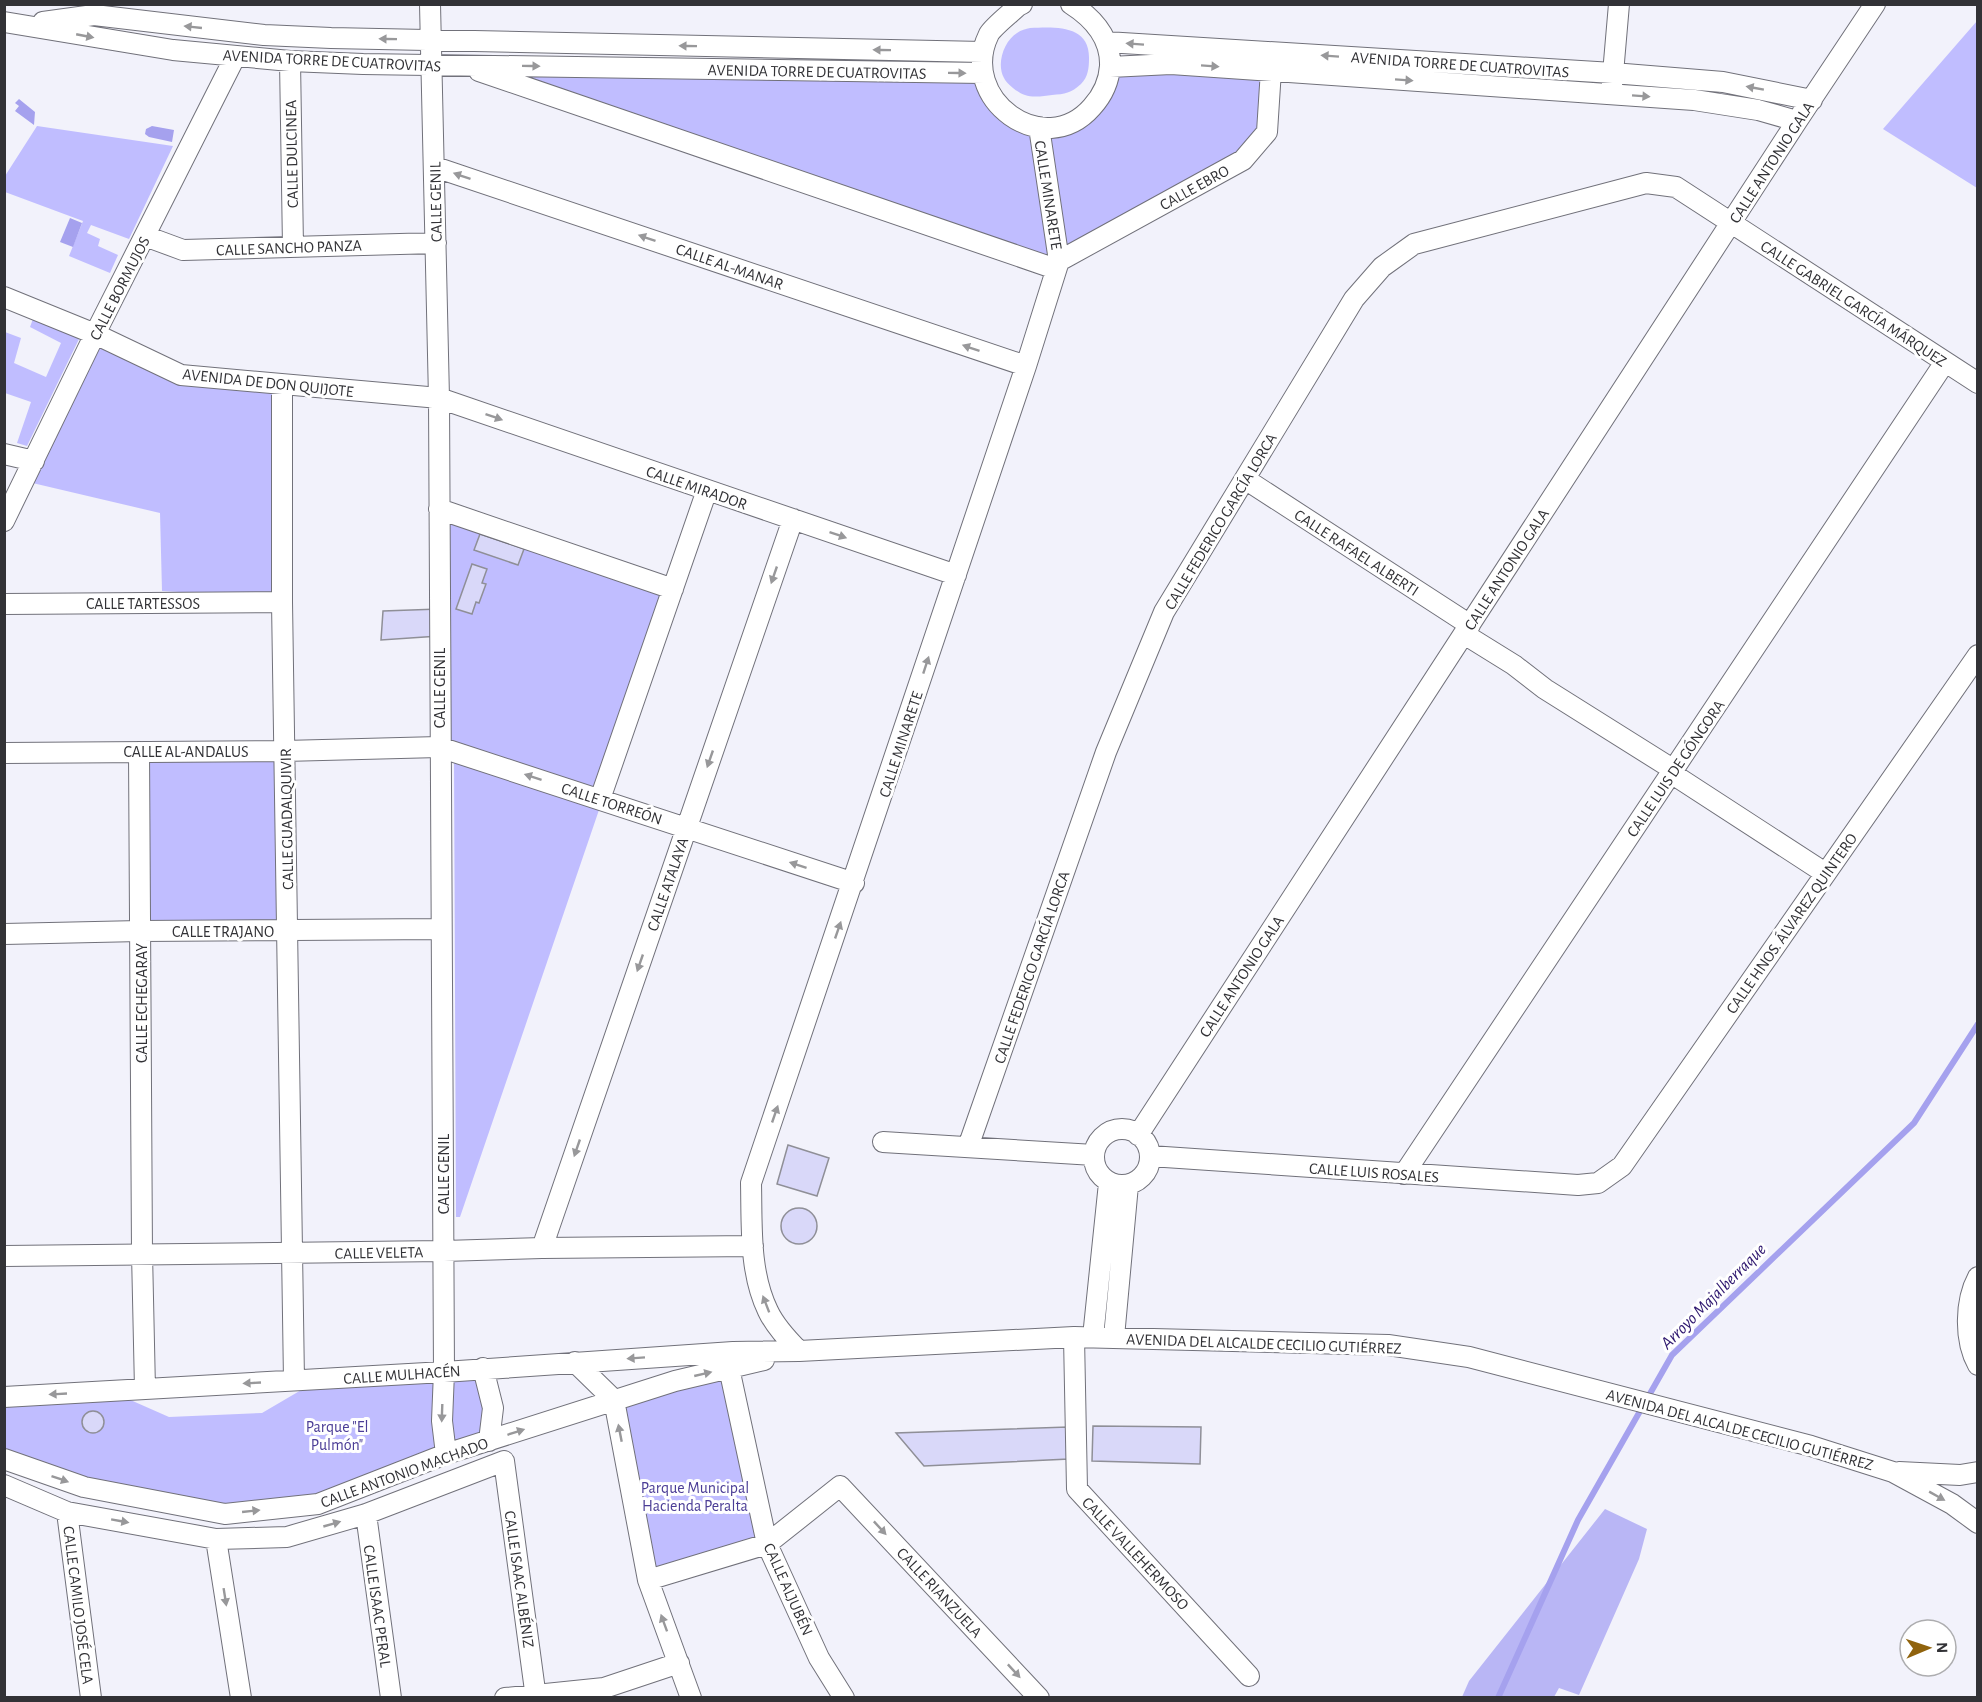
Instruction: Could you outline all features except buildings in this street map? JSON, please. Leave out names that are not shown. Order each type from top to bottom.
[{"type":"street","name":"CALLE GENIL","points":[[430,4],[429,40],[432,65],[435,167],[439,398],[444,1251],[442,1421],[454,1452],[468,1474]]},
{"type":"street","points":[[1022,4],[1004,12],[990,32],[983,52],[983,73],[987,89],[1002,110],[1023,123],[1039,127],[1056,127],[1070,123],[1087,113],[1099,100],[1106,84],[1110,67],[1106,42],[1098,26],[1086,13],[1071,4]]},
{"type":"street","points":[[1611,94],[1619,4]]},
{"type":"street","name":"CALLE ANTONIO GALA","points":[[1138,1135],[1875,4]]},
{"type":"street","name":"AVENIDA TORRE DE CUATROVITAS","points":[[28,25],[94,15],[264,35],[983,52]]},
{"type":"street","points":[[4,22],[28,25]]},
{"type":"street","name":"AVENIDA TORRE DE CUATROVITAS","points":[[28,25],[111,40],[235,57],[290,61],[983,73]]},
{"type":"street","name":"AVENIDA TORRE DE CUATROVITAS","points":[[1106,42],[1613,73],[1723,82],[1812,100]]},
{"type":"street","name":"CALLE BORMUJOS","points":[[4,520],[235,57]]},
{"type":"street","name":"CALLE DULCINEA","points":[[290,61],[293,247]]},
{"type":"street","name":"AVENIDA TORRE DE CUATROVITAS","points":[[1110,67],[1171,64],[1694,100],[1758,110],[1797,121]]},
{"type":"street","points":[[462,65],[1057,265]]},
{"type":"street","name":"CALLE EBRO","points":[[1057,265],[1243,160],[1267,132],[1271,70]]},
{"type":"street","name":"CALLE MINARETE","points":[[799,1351],[781,1332],[768,1311],[759,1285],[753,1246],[751,1183],[854,883],[1026,366],[1057,265],[1039,127]]},
{"type":"street","name":"CALLE AL-MANAR","points":[[435,167],[1026,366]]},
{"type":"street","name":"CALLE FEDERICO GARCÍA LORCA","points":[[968,1147],[1106,752],[1164,612],[1354,299],[1382,267],[1414,244],[1646,183],[1676,187],[1731,224]]},
{"type":"street","name":"CALLE GABRIEL GARCÍA MÁRQUEZ","points":[[1731,224],[1977,383]]},
{"type":"street","name":"CALLE SANCHO PANZA","points":[[145,236],[183,250],[436,243]]},
{"type":"street","name":"AVENIDA DE DON QUIJOTE","points":[[4,297],[95,334],[181,375],[439,398]]},
{"type":"street","name":"CALLE LUIS DE GÓNGORA","points":[[1404,1174],[1946,362]]},
{"type":"street","name":"CALLE GUADALQUIVIR","points":[[282,385],[282,602],[294,1380]]},
{"type":"street","name":"CALLE MIRADOR","points":[[439,398],[956,575]]},
{"type":"street","points":[[4,454],[34,461]]},
{"type":"street","name":"CALLE RAFAEL ALBERTI","points":[[1245,479],[1467,630],[1545,689],[1826,873]]},
{"type":"street","points":[[600,799],[707,490]]},
{"type":"street","points":[[439,509],[673,589]]},
{"type":"street","name":"CALLE ATALAYA","points":[[542,1248],[793,519]]},
{"type":"street","name":"CALLE TARTESSOS","points":[[4,604],[282,602]]},
{"type":"street","name":"CALLE HNOS. ÁLVAREZ QUINTERO","points":[[1598,1183],[1622,1166],[1977,655]]},
{"type":"street","name":"CALLE AL-ANDALUS","points":[[4,753],[285,751],[440,747]]},
{"type":"street","name":"CALLE TORREÓN","points":[[440,747],[854,883]]},
{"type":"street","name":"CALLE ECHEGARAY","points":[[139,752],[145,1389]]},
{"type":"street","name":"CALLE TRAJANO","points":[[4,934],[441,929]]},
{"type":"street","points":[[1122,1129],[1138,1135],[1148,1148],[1150,1156],[1149,1166],[1144,1175],[1137,1181],[1119,1184],[1098,1171],[1094,1155],[1100,1140],[1106,1134],[1122,1129]]},
{"type":"street","points":[[883,1142],[1094,1155]]},
{"type":"street","name":"CALLE LUIS ROSALES","points":[[1150,1156],[1578,1185],[1598,1183]]},
{"type":"street","points":[[1083,1337],[1119,1184]]},
{"type":"street","points":[[1114,1337],[1119,1184]]},
{"type":"street","name":"CALLE VELETA","points":[[4,1256],[753,1246]]},
{"type":"street","points":[[1977,1277],[1972,1288],[1968,1323],[1972,1354],[1977,1365]]},
{"type":"street","name":"AVENIDA DEL ALCALDE CECILIO GUTIÉRREZ","points":[[799,1351],[1083,1337],[1388,1346],[1469,1357],[1811,1446],[1893,1472]]},
{"type":"street","name":"CALLE VALLEHERMOSO","points":[[1083,1337],[1077,1488],[1249,1676]]},
{"type":"street","name":"CALLE MULHACÉN","points":[[4,1397],[444,1372],[733,1352],[799,1351]]},
{"type":"street","name":"CALLE ANTONIO MACHADO","points":[[4,1459],[84,1487],[225,1514],[318,1504],[454,1452],[614,1400],[675,1381],[799,1351]]},
{"type":"street","points":[[575,1362],[614,1400],[648,1580],[691,1698]]},
{"type":"street","points":[[483,1368],[493,1408],[489,1441]]},
{"type":"street","name":"CALLE ALJUBÉN","points":[[729,1368],[767,1544],[819,1658],[844,1698]]},
{"type":"street","name":"CALLE ANTONIO MACHADO","points":[[4,1485],[67,1512],[216,1539],[287,1538],[366,1514],[504,1461]]},
{"type":"street","name":"CALLE ISAAC ALBÉNIZ","points":[[504,1461],[536,1697]]},
{"type":"street","points":[[1893,1472],[1960,1475],[1977,1473]]},
{"type":"street","points":[[1893,1472],[1952,1504],[1977,1524]]},
{"type":"street","name":"CALLE RIANZUELA","points":[[767,1544],[840,1486],[1039,1698]]},
{"type":"street","name":"CALLE CAMILO JOSÉ CELA","points":[[67,1512],[91,1698]]},
{"type":"street","name":"CALLE ISAAC PERAL","points":[[366,1514],[391,1698]]},
{"type":"street","points":[[216,1539],[241,1698]]},
{"type":"street","points":[[648,1580],[767,1544]]},
{"type":"street","points":[[505,1698],[536,1697],[604,1688],[679,1663]]},
{"type":"green space","points":[[1977,21],[1977,188],[1883,129]]},
{"type":"green space","points":[[1030,28],[1069,30],[1084,39],[1088,48],[1089,62],[1087,75],[1081,84],[1064,93],[1035,97],[1022,94],[1008,83],[1001,66],[1005,47],[1017,33]]},
{"type":"green space","points":[[462,65],[983,73],[1008,115],[1069,123],[1110,67],[1271,70],[1267,132],[1243,160],[1059,261]]},
{"type":"green space","points":[[37,126],[173,146],[129,239],[91,225],[87,233],[100,239],[98,246],[118,255],[110,273],[69,256],[83,221],[5,192],[5,176]]},
{"type":"green space","points":[[34,316],[79,339],[27,446],[17,443],[31,402],[5,393],[4,334],[5,332],[21,338],[14,363],[46,377],[61,343],[30,327]]},
{"type":"green space","points":[[95,334],[181,375],[282,385],[279,598],[162,591],[160,513],[24,481]]},
{"type":"green space","points":[[439,509],[673,589],[600,799],[439,747]]},
{"type":"green space","points":[[284,751],[287,931],[140,931],[139,752]]},
{"type":"green space","points":[[454,762],[600,807],[460,1217],[456,1217]]},
{"type":"green space","name":"Parque \"El Pulmón\"","points":[[483,1368],[489,1441],[318,1504],[225,1514],[5,1459],[5,1397],[110,1391],[169,1417],[262,1413],[320,1379]]},
{"type":"green space","name":"Parque Municipal Hacienda Peralta","points":[[729,1368],[767,1544],[648,1580],[614,1400]]},
{"type":"shaded area","points":[[19,99],[35,112],[34,125],[15,111],[19,106],[15,103]]},
{"type":"shaded area","points":[[152,126],[174,130],[172,142],[145,134],[146,129]]},
{"type":"shaded area","points":[[70,218],[82,223],[73,247],[60,242]]},
{"type":"shaded area","points":[[1605,1509],[1647,1529],[1639,1559],[1579,1695],[1559,1688],[1554,1697],[1462,1697],[1469,1681]]},
{"type":"waterway","name":"Arroyo Majalberraque","points":[[1498,1698],[1578,1520],[1672,1355],[1914,1123],[1978,1024]]}]
